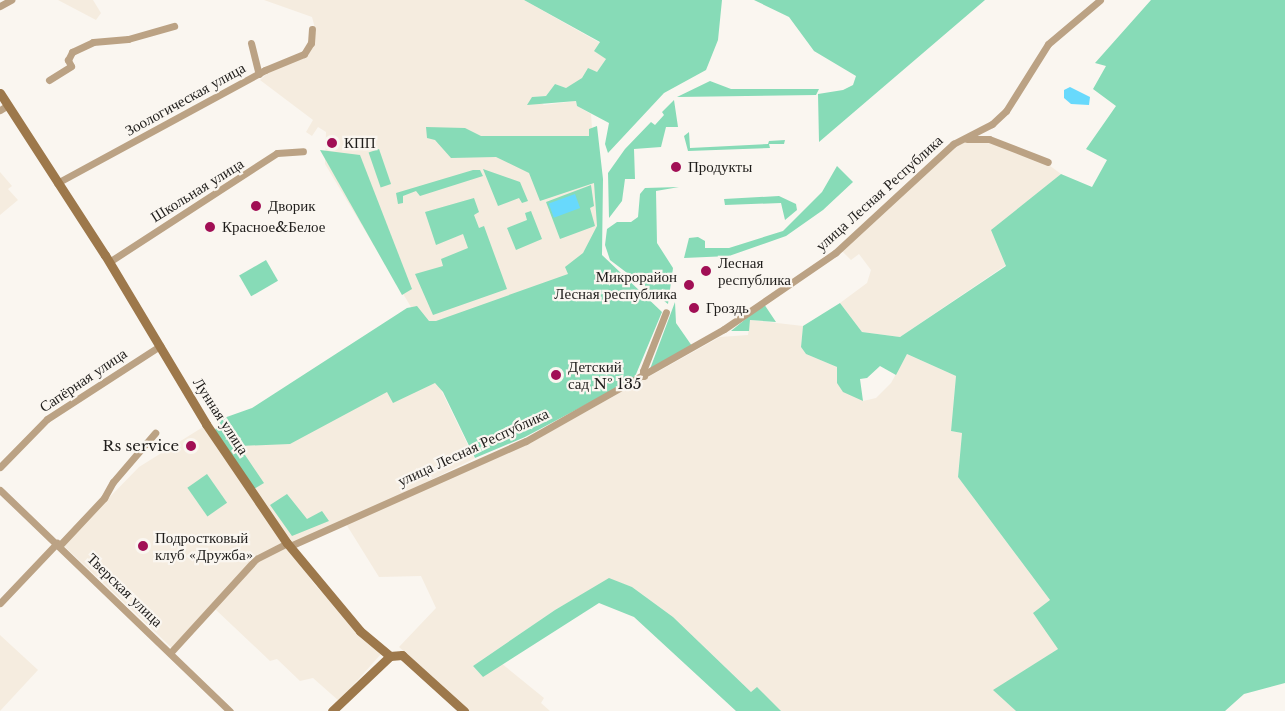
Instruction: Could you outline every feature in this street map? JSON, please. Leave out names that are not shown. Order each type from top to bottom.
[{"type":"street","points":[[0,6],[11,0]]},
{"type":"street","name":"улица Лесная Республика","points":[[171,652],[256,559],[526,441],[724,329],[835,253],[961,139],[992,124],[1006,111],[1048,44],[1100,0]]},
{"type":"street","points":[[49,80],[71,66],[68,60],[72,52],[93,42],[128,39],[174,26]]},
{"type":"street","name":"Зоологическая улица","points":[[57,183],[259,74],[303,54],[312,43],[312,29]]},
{"type":"street","points":[[251,43],[259,74]]},
{"type":"street","name":"Лунная улица","points":[[0,93],[4,108],[109,262],[206,424],[288,544],[360,631],[390,656],[402,655],[464,711]]},
{"type":"street","points":[[961,139],[988,140],[1048,162]]},
{"type":"street","name":"Школьная улица","points":[[109,262],[277,153],[303,151]]},
{"type":"street","points":[[644,376],[643,371],[666,312]]},
{"type":"street","name":"Сапёрная улица","points":[[0,467],[47,419],[160,346]]},
{"type":"street","points":[[0,603],[104,498],[113,482],[155,433]]},
{"type":"street","name":"Тверская улица","points":[[0,490],[230,711]]},
{"type":"street","points":[[332,711],[390,656]]},
{"type":"shaded area","points":[[58,0],[93,0],[101,13],[96,20]]},
{"type":"shaded area","points":[[264,0],[524,0],[600,43],[606,59],[597,72],[566,88],[555,84],[546,96],[532,97],[544,105],[576,101],[577,106],[591,114],[599,226],[570,276],[435,336],[411,307],[325,164],[326,132],[318,127],[312,136],[306,132],[313,120],[260,80],[272,69],[304,55],[316,32],[312,17]]},
{"type":"shaded area","points":[[968,141],[991,143],[1049,165],[1061,174],[992,230],[1006,265],[900,337],[862,332],[840,303],[867,283],[871,270],[859,254],[851,260],[842,251],[952,149]]},
{"type":"shaded area","points":[[0,172],[12,186],[8,189],[18,200],[0,215]]},
{"type":"shaded area","points":[[750,320],[803,326],[801,347],[806,354],[837,367],[837,383],[863,401],[876,398],[891,383],[907,354],[956,376],[951,431],[962,433],[958,477],[1050,600],[1058,649],[994,690],[1016,711],[781,711],[757,688],[752,693],[673,617],[632,587],[609,579],[555,610],[473,666],[483,677],[501,663],[544,698],[541,703],[550,711],[470,711],[399,647],[436,608],[421,576],[379,577],[346,524],[528,444],[720,337],[748,335]]},
{"type":"shaded area","points":[[425,357],[475,459],[278,555],[228,453]]},
{"type":"shaded area","points":[[203,427],[315,585],[381,654],[339,701],[313,678],[300,681],[277,659],[270,661],[215,609],[174,650],[63,545],[139,467]]},
{"type":"shaded area","points":[[0,635],[38,670],[0,711]]},
{"type":"green space","points":[[524,0],[722,0],[718,40],[706,70],[664,93],[608,153],[605,144],[609,123],[577,106],[576,101],[527,105],[532,97],[546,96],[555,84],[566,88],[582,78],[588,68],[597,72],[606,59],[594,51],[600,42]]},
{"type":"green space","points":[[754,0],[985,0],[819,142],[818,94],[843,90],[853,85],[856,76],[814,51],[789,17]]},
{"type":"green space","points":[[1151,0],[1285,0],[1285,683],[1244,694],[1225,711],[1016,711],[993,690],[1058,649],[1033,613],[1050,600],[958,477],[962,433],[951,431],[956,376],[907,354],[896,375],[880,366],[867,378],[860,379],[863,401],[843,392],[837,383],[837,367],[806,354],[801,347],[803,326],[840,303],[862,332],[900,337],[1006,266],[991,230],[1061,174],[1092,187],[1107,160],[1086,149],[1116,106],[1093,89],[1106,66],[1095,63]]},
{"type":"green space","points":[[710,81],[731,89],[819,89],[816,95],[677,97]]},
{"type":"green space","points":[[674,100],[678,127],[666,127],[661,147],[634,149],[635,179],[625,179],[622,201],[609,218],[608,173],[625,149],[651,122],[655,125],[664,115],[662,112]]},
{"type":"green space","points":[[597,126],[603,179],[602,255],[662,312],[634,379],[525,437],[475,458],[443,392],[435,383],[393,403],[387,392],[290,444],[239,446],[264,483],[254,489],[215,430],[221,419],[252,408],[407,308],[417,306],[429,321],[436,321],[568,274],[565,267],[583,253],[597,226],[594,183],[540,201],[529,173],[496,157],[451,158],[435,140],[427,138],[426,127],[465,128],[481,136],[589,136],[589,129]]},
{"type":"green space","points":[[689,132],[690,148],[768,144],[769,141],[785,140],[784,144],[769,144],[770,148],[688,151],[684,136]]},
{"type":"green space","points":[[379,149],[391,184],[381,188],[369,153]]},
{"type":"green space","points":[[320,150],[360,155],[412,289],[402,295]]},
{"type":"green space","points":[[837,166],[853,182],[823,210],[786,236],[729,256],[684,258],[689,238],[698,237],[705,241],[705,248],[729,248],[783,231],[822,192]]},
{"type":"green space","points":[[483,169],[520,182],[528,201],[522,203],[519,198],[498,206]]},
{"type":"green space","points":[[473,170],[480,170],[483,176],[420,196],[416,191],[403,196],[403,203],[398,204],[396,193]]},
{"type":"green space","points":[[591,185],[594,206],[590,208],[595,226],[560,239],[546,202]]},
{"type":"green space","points":[[679,187],[656,191],[657,243],[673,268],[668,304],[610,260],[605,245],[607,229],[617,222],[631,222],[638,217],[640,194],[645,188]]},
{"type":"green space","points":[[779,196],[796,204],[797,210],[785,220],[781,203],[725,205],[724,199]]},
{"type":"green space","points":[[474,198],[479,212],[474,215],[479,228],[484,226],[507,289],[433,315],[415,274],[443,266],[441,259],[468,248],[463,234],[436,245],[425,212]]},
{"type":"green space","points":[[531,211],[542,239],[516,250],[507,228],[527,220],[525,213]]},
{"type":"green space","points":[[266,260],[278,281],[251,296],[239,276]]},
{"type":"green space","points":[[675,302],[676,323],[692,346],[650,369]]},
{"type":"green space","points":[[764,304],[776,322],[750,320],[749,331],[731,331]]},
{"type":"green space","points":[[207,474],[227,503],[207,516],[187,488]]},
{"type":"green space","points":[[287,494],[307,519],[322,511],[329,521],[292,536],[270,505]]},
{"type":"green space","points":[[609,578],[632,587],[673,617],[751,692],[757,687],[781,711],[736,711],[634,617],[599,603],[483,677],[473,666],[555,610]]},
{"type":"water","points":[[1070,87],[1090,97],[1089,105],[1071,104],[1064,98],[1064,90]]},
{"type":"water","points":[[575,194],[580,208],[554,218],[549,204]]},
{"type":"place","name":"КПП","points":[[332,143]]},
{"type":"place","name":"Продукты","points":[[676,167]]},
{"type":"place","name":"Дворик","points":[[256,206]]},
{"type":"place","name":"Красное&Белое","points":[[210,227]]},
{"type":"place","name":"Лесная республика","points":[[706,271]]},
{"type":"place","name":"Микрорайон Лесная республика","points":[[689,285]]},
{"type":"place","name":"Гроздь","points":[[694,308]]},
{"type":"place","name":"Детский сад № 135","points":[[556,375]]},
{"type":"place","name":"Rs service","points":[[191,446]]},
{"type":"place","name":"Подростковый клуб «Дружба»","points":[[143,546]]}]
